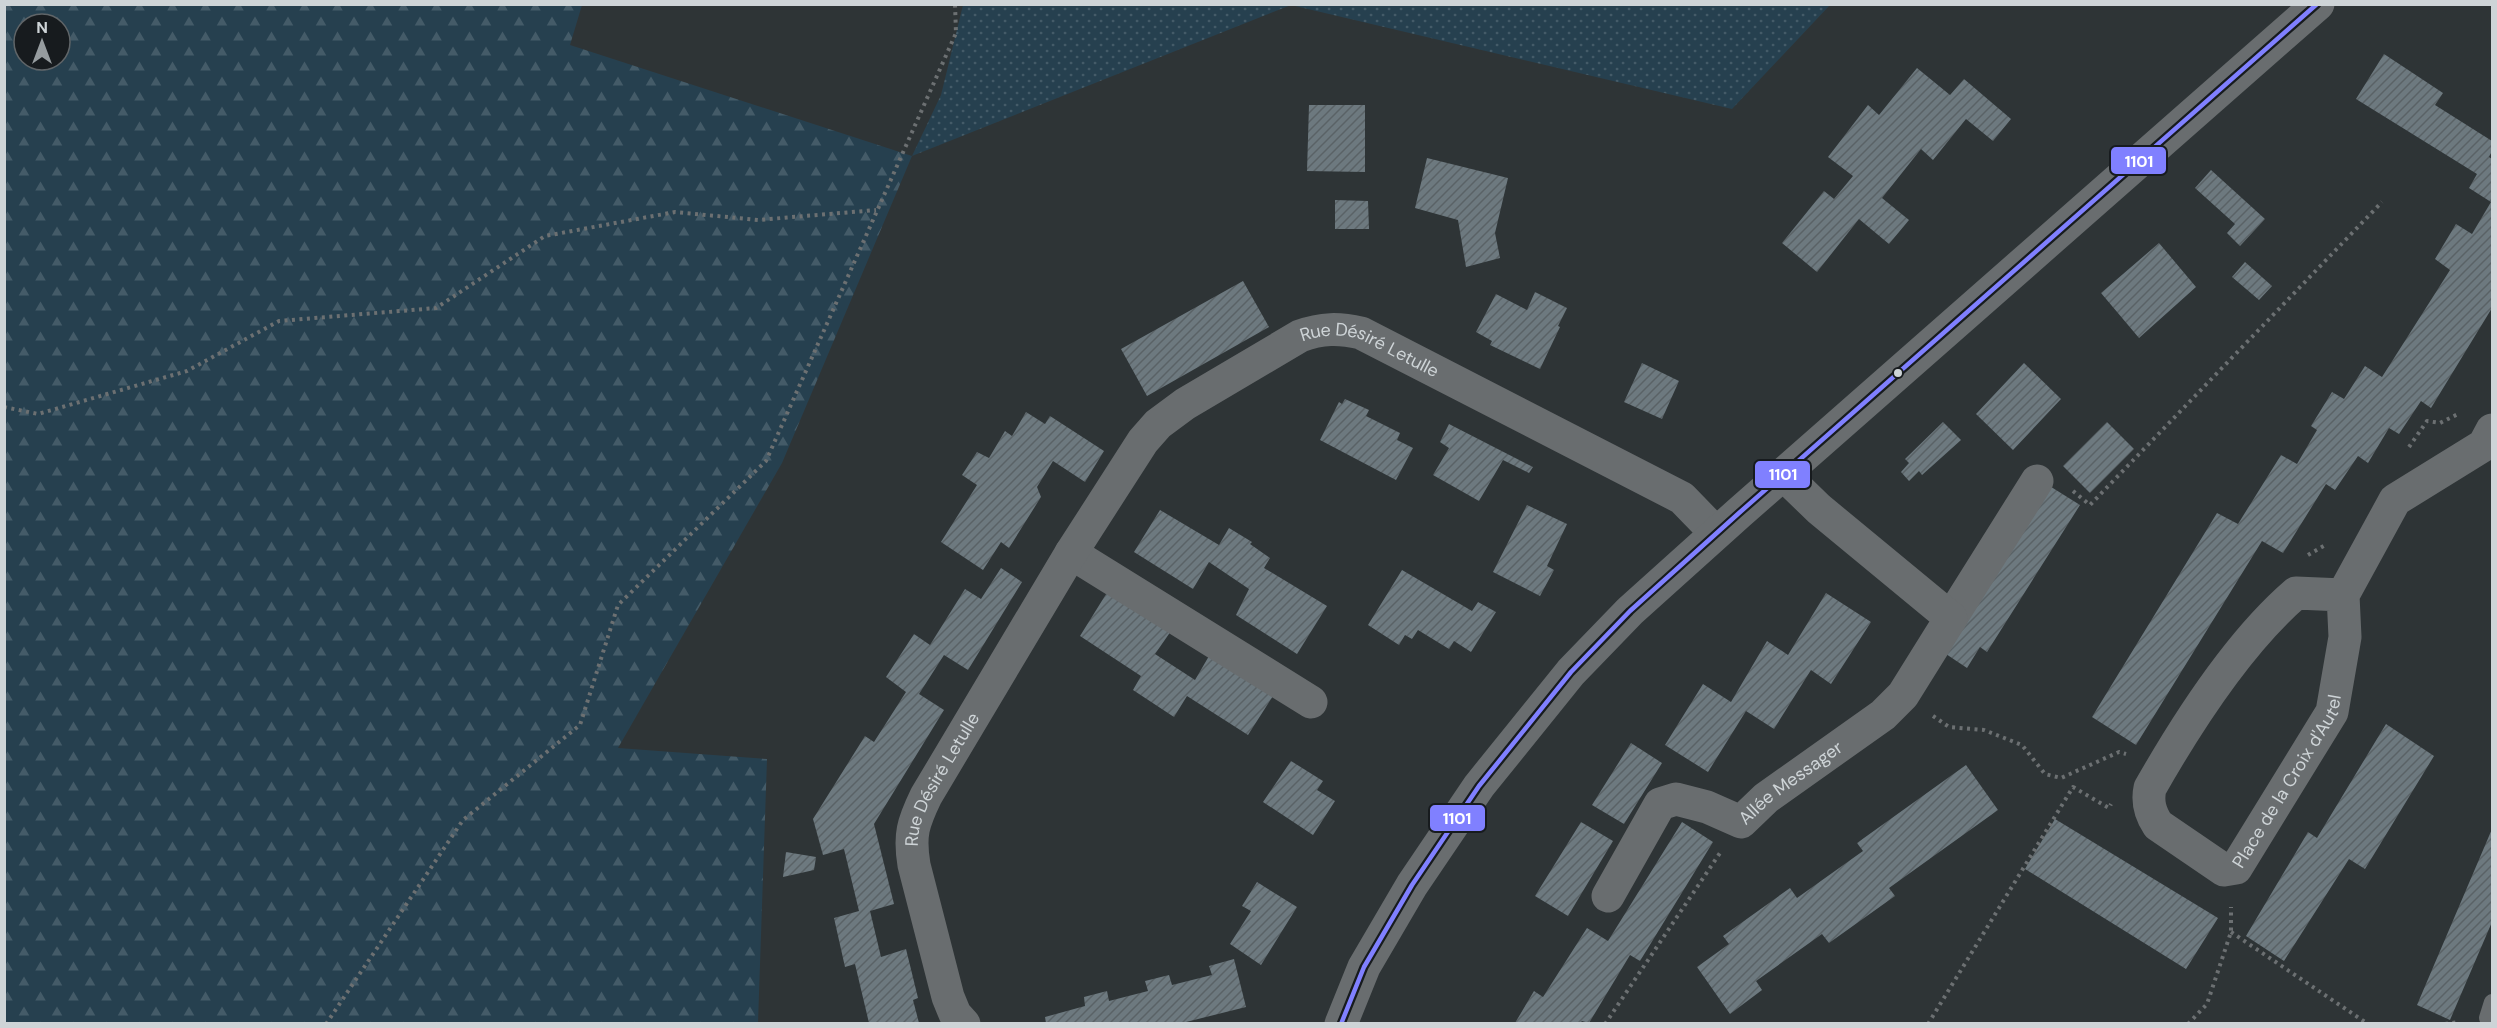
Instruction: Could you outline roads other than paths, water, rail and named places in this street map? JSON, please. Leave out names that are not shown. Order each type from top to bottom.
[{"type":"street","points":[[1341,1023],[1365,967],[1412,885],[1479,786],[1571,672],[1630,611],[1716,533],[2318,4]]},
{"type":"street","name":"Rue Désiré Letulle","points":[[964,1023],[955,1014],[948,997],[914,865],[910,843],[913,822],[926,796],[1071,553],[1143,441],[1158,424],[1185,404],[1300,336],[1317,330],[1339,328],[1361,333],[1682,498],[1716,533]]},
{"type":"street","points":[[2343,595],[2395,500],[2484,445],[2493,430]]},
{"type":"street","points":[[1784,475],[1819,509],[1951,618]]},
{"type":"street","name":"Allée Messager","points":[[1608,896],[1660,804],[1676,799],[1707,807],[1741,822],[1766,798],[1883,716],[1903,695],[2037,481]]},
{"type":"street","points":[[1071,553],[1311,702]]},
{"type":"street","name":"Place de la Croix d'Autel","points":[[2296,593],[2343,595],[2345,637],[2332,712],[2236,868],[2230,871],[2224,870],[2158,825],[2152,818],[2148,800],[2150,788],[2217,684],[2274,612],[2296,593]]}]
